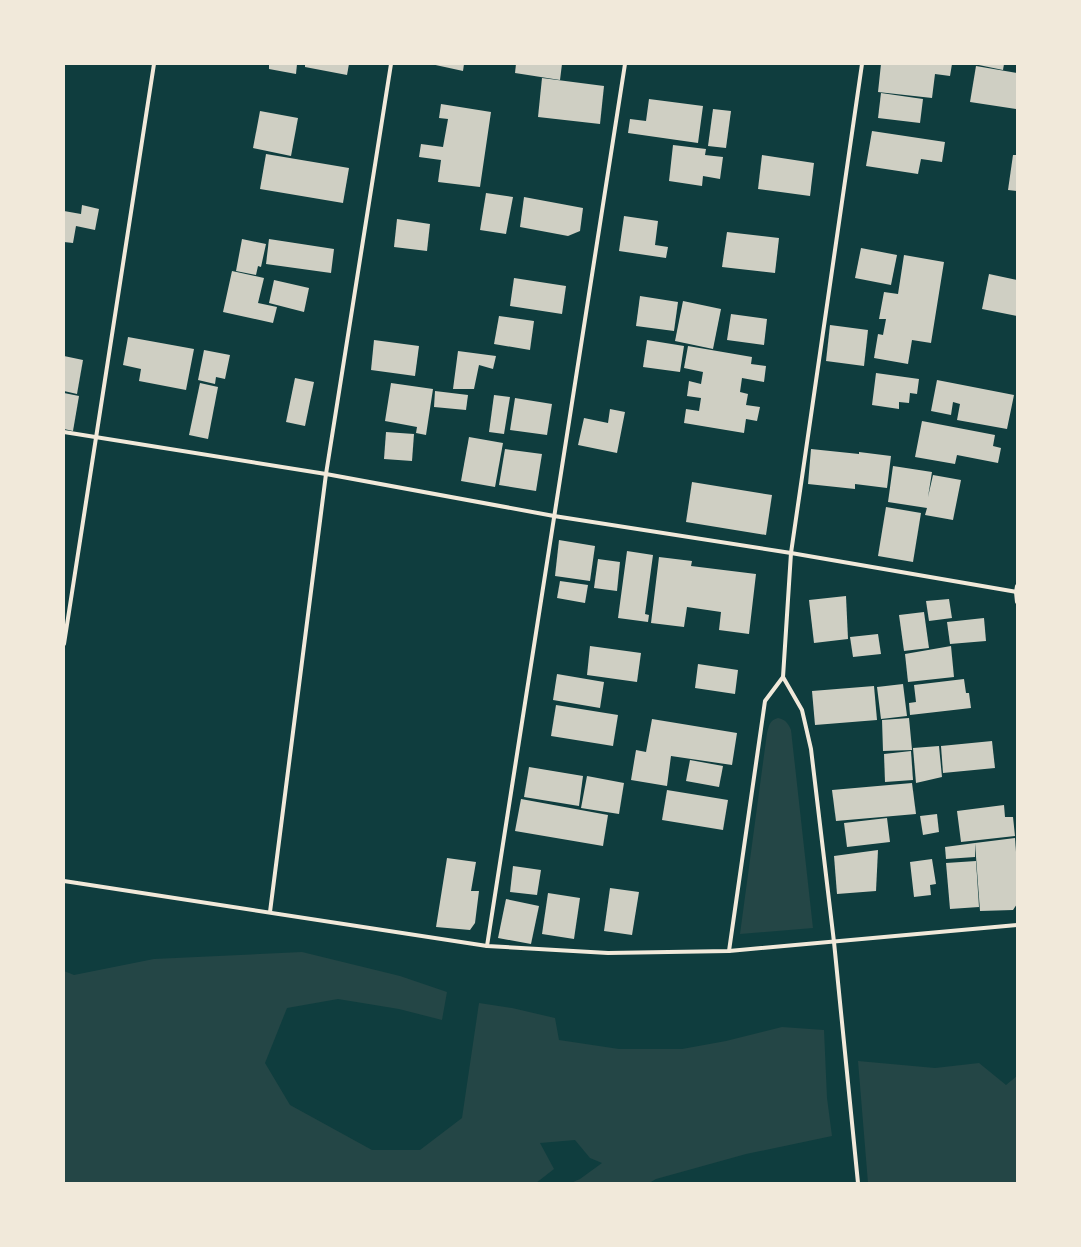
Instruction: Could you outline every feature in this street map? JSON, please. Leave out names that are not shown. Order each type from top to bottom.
[{"type":"street","points":[[64,644],[154,64]]},
{"type":"street","points":[[270,912],[326,474],[391,64]]},
{"type":"street","points":[[487,946],[625,64]]},
{"type":"street","points":[[729,951],[765,701],[783,677],[791,553],[862,64]]},
{"type":"street","points":[[64,432],[326,474],[554,516],[791,553],[1017,592]]},
{"type":"street","points":[[1017,586],[1017,602]]},
{"type":"street","points":[[783,677],[802,710],[811,749],[834,942],[858,1183]]},
{"type":"street","points":[[64,881],[487,946],[608,953],[729,951],[1017,925]]},
{"type":"shaded area","points":[[778,718],[786,722],[791,730],[813,928],[740,934],[767,733],[770,723]]},
{"type":"shaded area","points":[[302,952],[400,976],[447,992],[442,1020],[399,1009],[338,999],[287,1008],[265,1063],[290,1105],[372,1150],[420,1150],[462,1118],[479,1003],[512,1008],[555,1018],[559,1040],[619,1049],[682,1049],[726,1041],[782,1027],[824,1030],[827,1098],[832,1136],[746,1154],[656,1179],[649,1183],[571,1183],[580,1179],[602,1163],[590,1158],[575,1140],[540,1143],[554,1169],[536,1183],[64,1183],[64,971],[74,975],[154,959]]},
{"type":"shaded area","points":[[858,1061],[935,1068],[979,1063],[1006,1085],[1017,1076],[1017,1183],[868,1183]]},
{"type":"building","points":[[269,64],[297,64],[296,74],[269,69]]},
{"type":"building","points":[[305,64],[349,64],[347,75],[305,67]]},
{"type":"building","points":[[431,64],[464,64],[463,71]]},
{"type":"building","points":[[516,64],[562,64],[560,80],[515,73]]},
{"type":"building","points":[[881,64],[952,64],[950,76],[935,74],[932,98],[878,92]]},
{"type":"building","points":[[974,64],[1004,64],[1003,70]]},
{"type":"building","points":[[976,66],[1017,73],[1016,109],[970,102]]},
{"type":"building","points":[[542,78],[604,86],[600,124],[538,117]]},
{"type":"building","points":[[881,93],[923,99],[920,123],[878,118]]},
{"type":"building","points":[[649,99],[703,106],[698,143],[628,133],[630,119],[646,121]]},
{"type":"building","points":[[441,104],[491,112],[480,187],[438,182],[441,160],[419,157],[421,144],[443,147],[448,119],[439,118]]},
{"type":"building","points":[[713,109],[731,111],[726,148],[708,146]]},
{"type":"building","points":[[260,111],[298,118],[291,156],[253,148]]},
{"type":"building","points":[[872,131],[945,142],[942,162],[921,159],[918,174],[866,166]]},
{"type":"building","points":[[673,145],[706,149],[705,155],[723,157],[720,179],[703,176],[702,186],[669,181]]},
{"type":"building","points":[[266,154],[349,168],[343,203],[260,189]]},
{"type":"building","points":[[762,155],[814,163],[810,196],[758,189]]},
{"type":"building","points":[[1013,155],[1017,155],[1017,191],[1008,190]]},
{"type":"building","points":[[486,193],[513,197],[506,234],[480,230]]},
{"type":"building","points":[[524,197],[583,208],[580,231],[568,236],[520,227]]},
{"type":"building","points":[[82,205],[99,209],[95,230],[76,226],[73,243],[64,242],[64,211],[81,214]]},
{"type":"building","points":[[624,216],[658,221],[655,245],[668,247],[666,258],[619,251]]},
{"type":"building","points":[[397,219],[430,224],[427,251],[394,247]]},
{"type":"building","points":[[727,232],[779,238],[775,273],[722,267]]},
{"type":"building","points":[[242,239],[266,244],[261,267],[258,266],[256,275],[236,271]]},
{"type":"building","points":[[269,239],[334,249],[331,273],[266,264]]},
{"type":"building","points":[[861,248],[897,255],[891,285],[855,278]]},
{"type":"building","points":[[904,255],[944,262],[931,343],[912,340],[908,364],[874,358],[878,334],[883,335],[886,319],[879,319],[884,292],[898,294]]},
{"type":"building","points":[[232,271],[264,278],[258,303],[277,307],[273,323],[223,312]]},
{"type":"building","points":[[989,274],[1017,280],[1017,316],[982,309]]},
{"type":"building","points":[[514,278],[566,286],[562,314],[510,306]]},
{"type":"building","points":[[274,280],[309,288],[304,312],[269,303]]},
{"type":"building","points":[[640,296],[678,302],[674,331],[636,326]]},
{"type":"building","points":[[683,301],[721,309],[713,349],[675,341]]},
{"type":"building","points":[[731,314],[767,319],[764,345],[727,340]]},
{"type":"building","points":[[499,316],[534,321],[530,350],[494,344]]},
{"type":"building","points":[[830,325],[868,330],[864,366],[826,361]]},
{"type":"building","points":[[128,337],[194,349],[186,390],[139,381],[141,369],[123,365]]},
{"type":"building","points":[[374,340],[419,346],[415,376],[371,370]]},
{"type":"building","points":[[647,340],[684,346],[680,372],[643,367]]},
{"type":"building","points":[[688,346],[752,357],[751,364],[766,366],[764,382],[742,378],[740,392],[748,394],[746,405],[760,407],[757,421],[746,419],[744,433],[684,423],[686,409],[699,411],[701,398],[687,396],[689,381],[701,384],[703,372],[684,368]]},
{"type":"building","points":[[204,350],[230,355],[225,379],[216,377],[215,384],[198,380]]},
{"type":"building","points":[[458,351],[496,356],[493,369],[479,365],[474,389],[453,389]]},
{"type":"building","points":[[64,356],[83,360],[77,394],[64,391]]},
{"type":"building","points":[[876,373],[919,379],[917,394],[910,393],[909,403],[899,402],[899,409],[872,405]]},
{"type":"building","points":[[295,378],[314,382],[305,426],[286,422]]},
{"type":"building","points":[[937,380],[1014,395],[1007,429],[957,420],[960,404],[953,402],[951,415],[931,411]]},
{"type":"building","points":[[200,383],[218,387],[208,439],[189,435]]},
{"type":"building","points":[[391,383],[433,389],[426,435],[416,433],[417,427],[385,421]]},
{"type":"building","points":[[435,391],[468,395],[466,410],[434,407]]},
{"type":"building","points":[[64,393],[79,396],[73,431],[64,429]]},
{"type":"building","points":[[494,395],[510,397],[504,434],[489,432]]},
{"type":"building","points":[[515,398],[552,404],[547,435],[510,430]]},
{"type":"building","points":[[610,409],[625,412],[617,453],[578,445],[584,418],[608,423]]},
{"type":"building","points":[[922,421],[995,435],[993,446],[1001,448],[998,463],[957,455],[955,464],[915,457]]},
{"type":"building","points":[[386,432],[414,434],[412,461],[384,459]]},
{"type":"building","points":[[469,437],[503,443],[495,487],[461,481]]},
{"type":"building","points":[[505,449],[542,454],[536,491],[499,485]]},
{"type":"building","points":[[811,449],[891,456],[887,488],[855,484],[855,489],[808,484]]},
{"type":"building","points":[[893,466],[932,472],[928,497],[933,475],[961,480],[953,520],[925,515],[927,508],[888,502]]},
{"type":"building","points":[[692,482],[772,495],[766,535],[686,522]]},
{"type":"building","points":[[886,507],[921,513],[913,562],[878,556]]},
{"type":"building","points":[[559,540],[595,546],[590,581],[555,576]]},
{"type":"building","points":[[627,551],[653,555],[645,614],[649,615],[648,622],[618,618]]},
{"type":"building","points":[[659,557],[692,561],[691,566],[756,574],[749,634],[719,630],[721,612],[687,607],[684,627],[651,623]]},
{"type":"building","points":[[598,559],[620,562],[617,591],[594,588]]},
{"type":"building","points":[[560,581],[588,585],[585,603],[557,598]]},
{"type":"building","points":[[846,596],[848,639],[814,643],[809,600]]},
{"type":"building","points":[[949,599],[952,618],[929,621],[926,601]]},
{"type":"building","points":[[924,612],[929,648],[904,651],[899,615]]},
{"type":"building","points":[[984,618],[986,641],[950,644],[947,622]]},
{"type":"building","points":[[878,634],[881,654],[853,657],[850,637]]},
{"type":"building","points":[[590,646],[641,653],[637,682],[587,675]]},
{"type":"building","points":[[951,646],[954,677],[908,682],[905,654]]},
{"type":"building","points":[[698,664],[738,670],[735,694],[695,688]]},
{"type":"building","points":[[557,674],[604,682],[600,708],[553,700]]},
{"type":"building","points":[[964,679],[966,693],[969,693],[971,708],[910,715],[909,703],[916,702],[914,685]]},
{"type":"building","points":[[903,684],[907,716],[881,719],[877,687]]},
{"type":"building","points":[[874,686],[877,720],[815,725],[812,691]]},
{"type":"building","points":[[556,705],[618,715],[613,746],[551,736]]},
{"type":"building","points":[[909,718],[912,750],[883,751],[882,720]]},
{"type":"building","points":[[652,719],[737,733],[732,765],[671,756],[667,786],[631,780],[636,750],[646,752]]},
{"type":"building","points":[[992,741],[995,768],[943,773],[941,746]]},
{"type":"building","points":[[939,746],[942,777],[916,783],[913,748]]},
{"type":"building","points":[[911,751],[913,780],[885,782],[884,754]]},
{"type":"building","points":[[690,760],[723,766],[719,787],[686,781]]},
{"type":"building","points":[[529,767],[583,776],[579,806],[524,797]]},
{"type":"building","points":[[587,776],[624,783],[619,814],[581,808]]},
{"type":"building","points":[[912,783],[916,814],[836,821],[832,790]]},
{"type":"building","points":[[667,790],[728,800],[723,830],[662,820]]},
{"type":"building","points":[[521,799],[608,815],[603,846],[515,831]]},
{"type":"building","points":[[1004,805],[1005,817],[1013,817],[1015,836],[961,842],[957,811]]},
{"type":"building","points":[[937,814],[939,832],[923,835],[920,816]]},
{"type":"building","points":[[887,818],[890,842],[847,847],[844,823]]},
{"type":"building","points":[[1015,838],[1017,904],[1013,910],[980,911],[975,843]]},
{"type":"building","points":[[975,843],[975,857],[946,859],[945,847]]},
{"type":"building","points":[[878,850],[876,891],[837,894],[834,856]]},
{"type":"building","points":[[447,858],[476,862],[471,891],[479,891],[475,923],[470,930],[436,927]]},
{"type":"building","points":[[932,859],[936,884],[930,885],[931,895],[914,897],[910,862]]},
{"type":"building","points":[[976,861],[979,907],[950,909],[946,863]]},
{"type":"building","points":[[513,866],[541,870],[537,895],[510,892]]},
{"type":"building","points":[[610,888],[639,892],[632,935],[604,931]]},
{"type":"building","points":[[548,893],[580,898],[574,939],[542,934]]},
{"type":"building","points":[[506,899],[539,906],[531,944],[498,938]]}]
